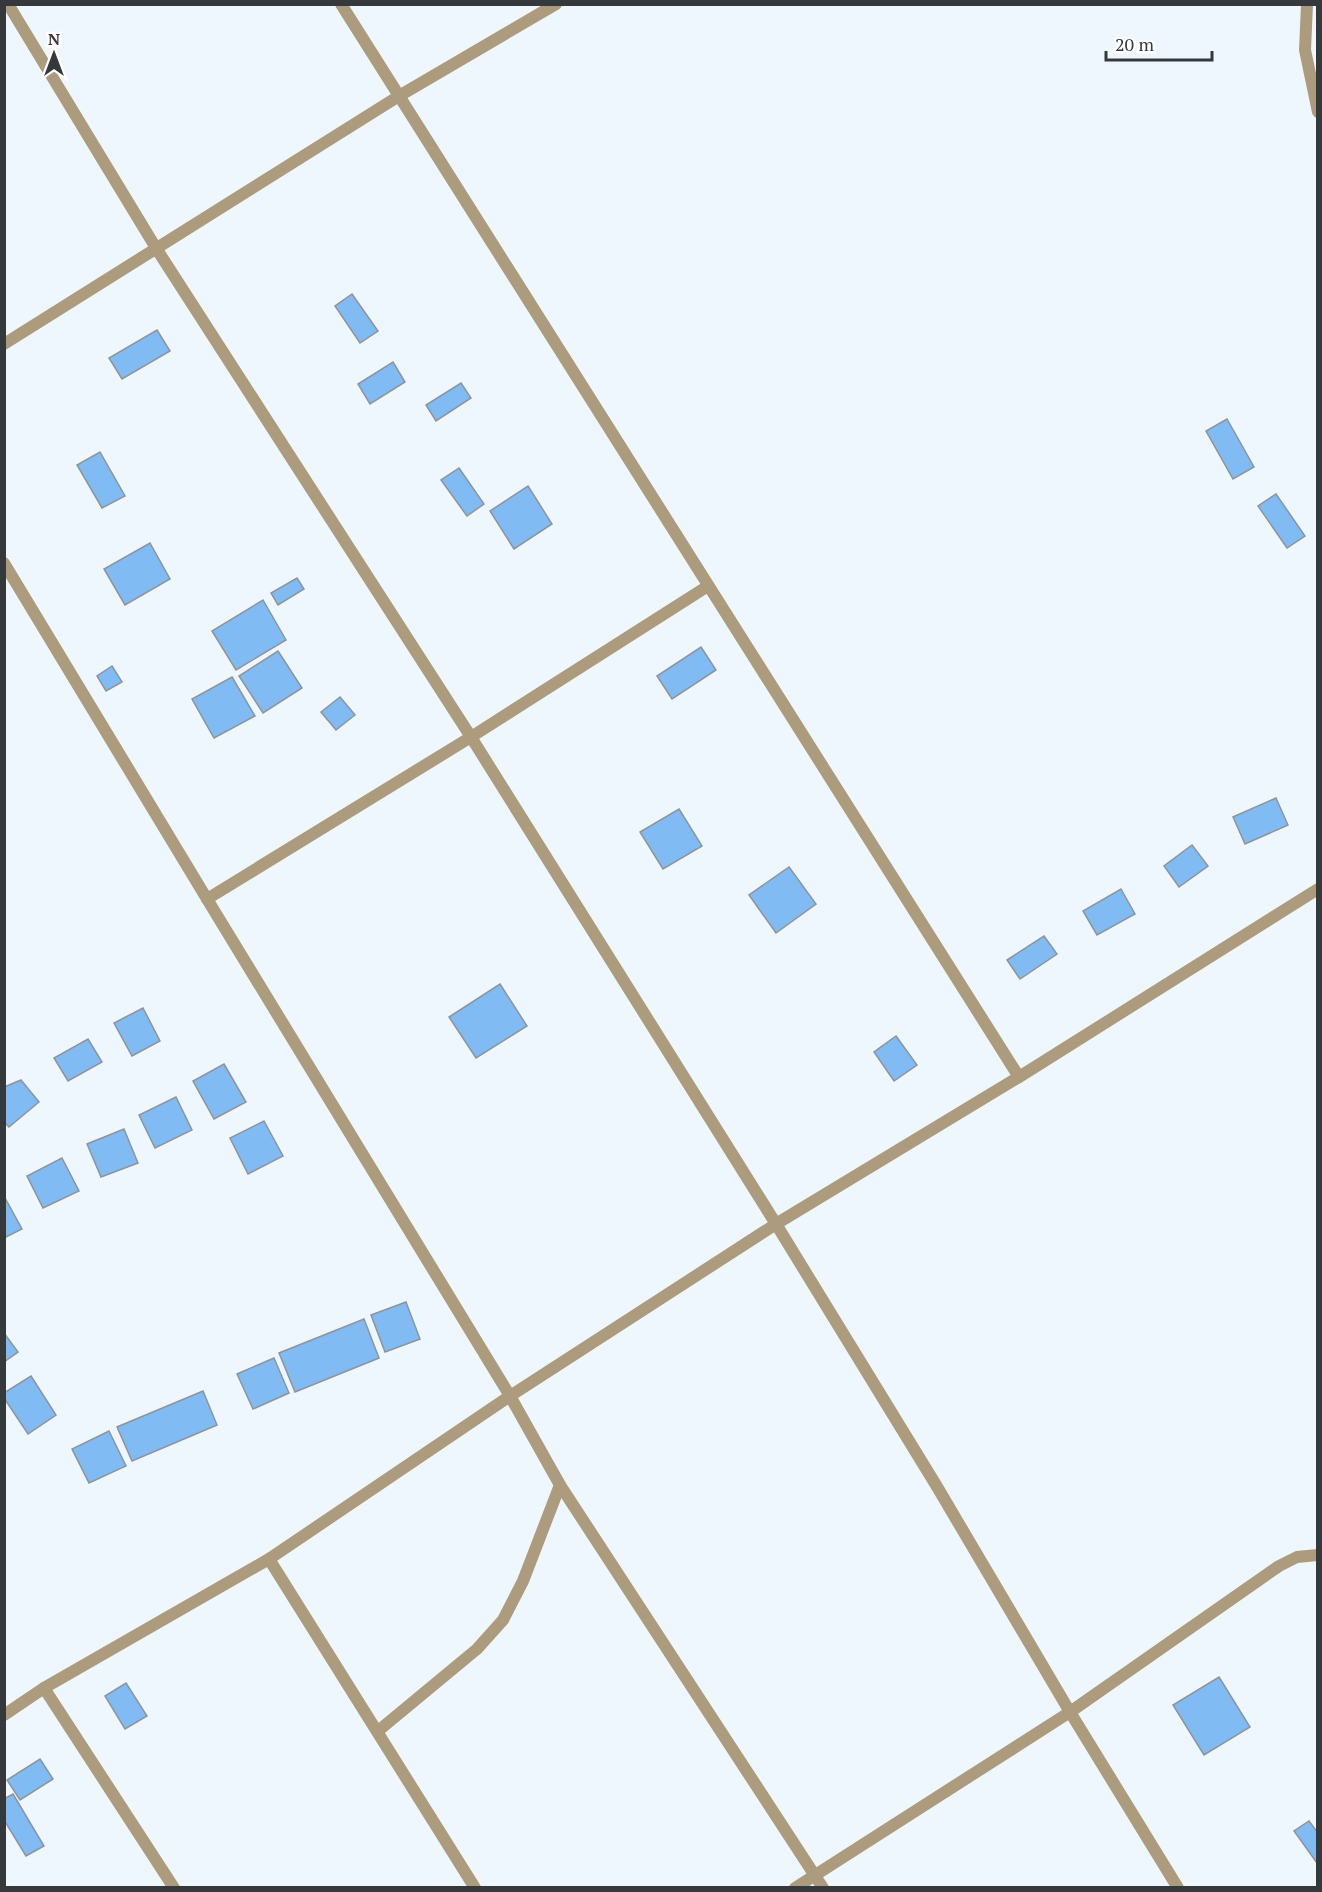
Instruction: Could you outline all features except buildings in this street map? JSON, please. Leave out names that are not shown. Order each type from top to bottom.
[{"type":"street","points":[[8,4],[156,248],[471,737],[776,1224],[1178,1887]]},
{"type":"street","points":[[341,4],[1019,1077]]},
{"type":"street","points":[[4,344],[399,96],[556,4]]},
{"type":"street","points":[[1307,4],[1305,50],[1317,112]]},
{"type":"street","points":[[4,562],[510,1396],[560,1485],[823,1887]]},
{"type":"street","points":[[207,899],[471,737],[708,586]]},
{"type":"street","points":[[4,1715],[45,1688],[269,1559],[510,1396],[776,1224],[1019,1077],[1317,889]]},
{"type":"street","points":[[378,1731],[477,1649],[503,1620],[523,1581],[560,1485]]},
{"type":"street","points":[[795,1887],[1070,1712],[1279,1566],[1297,1557],[1317,1555]]},
{"type":"street","points":[[269,1559],[475,1887]]},
{"type":"street","points":[[45,1688],[174,1887]]}]
